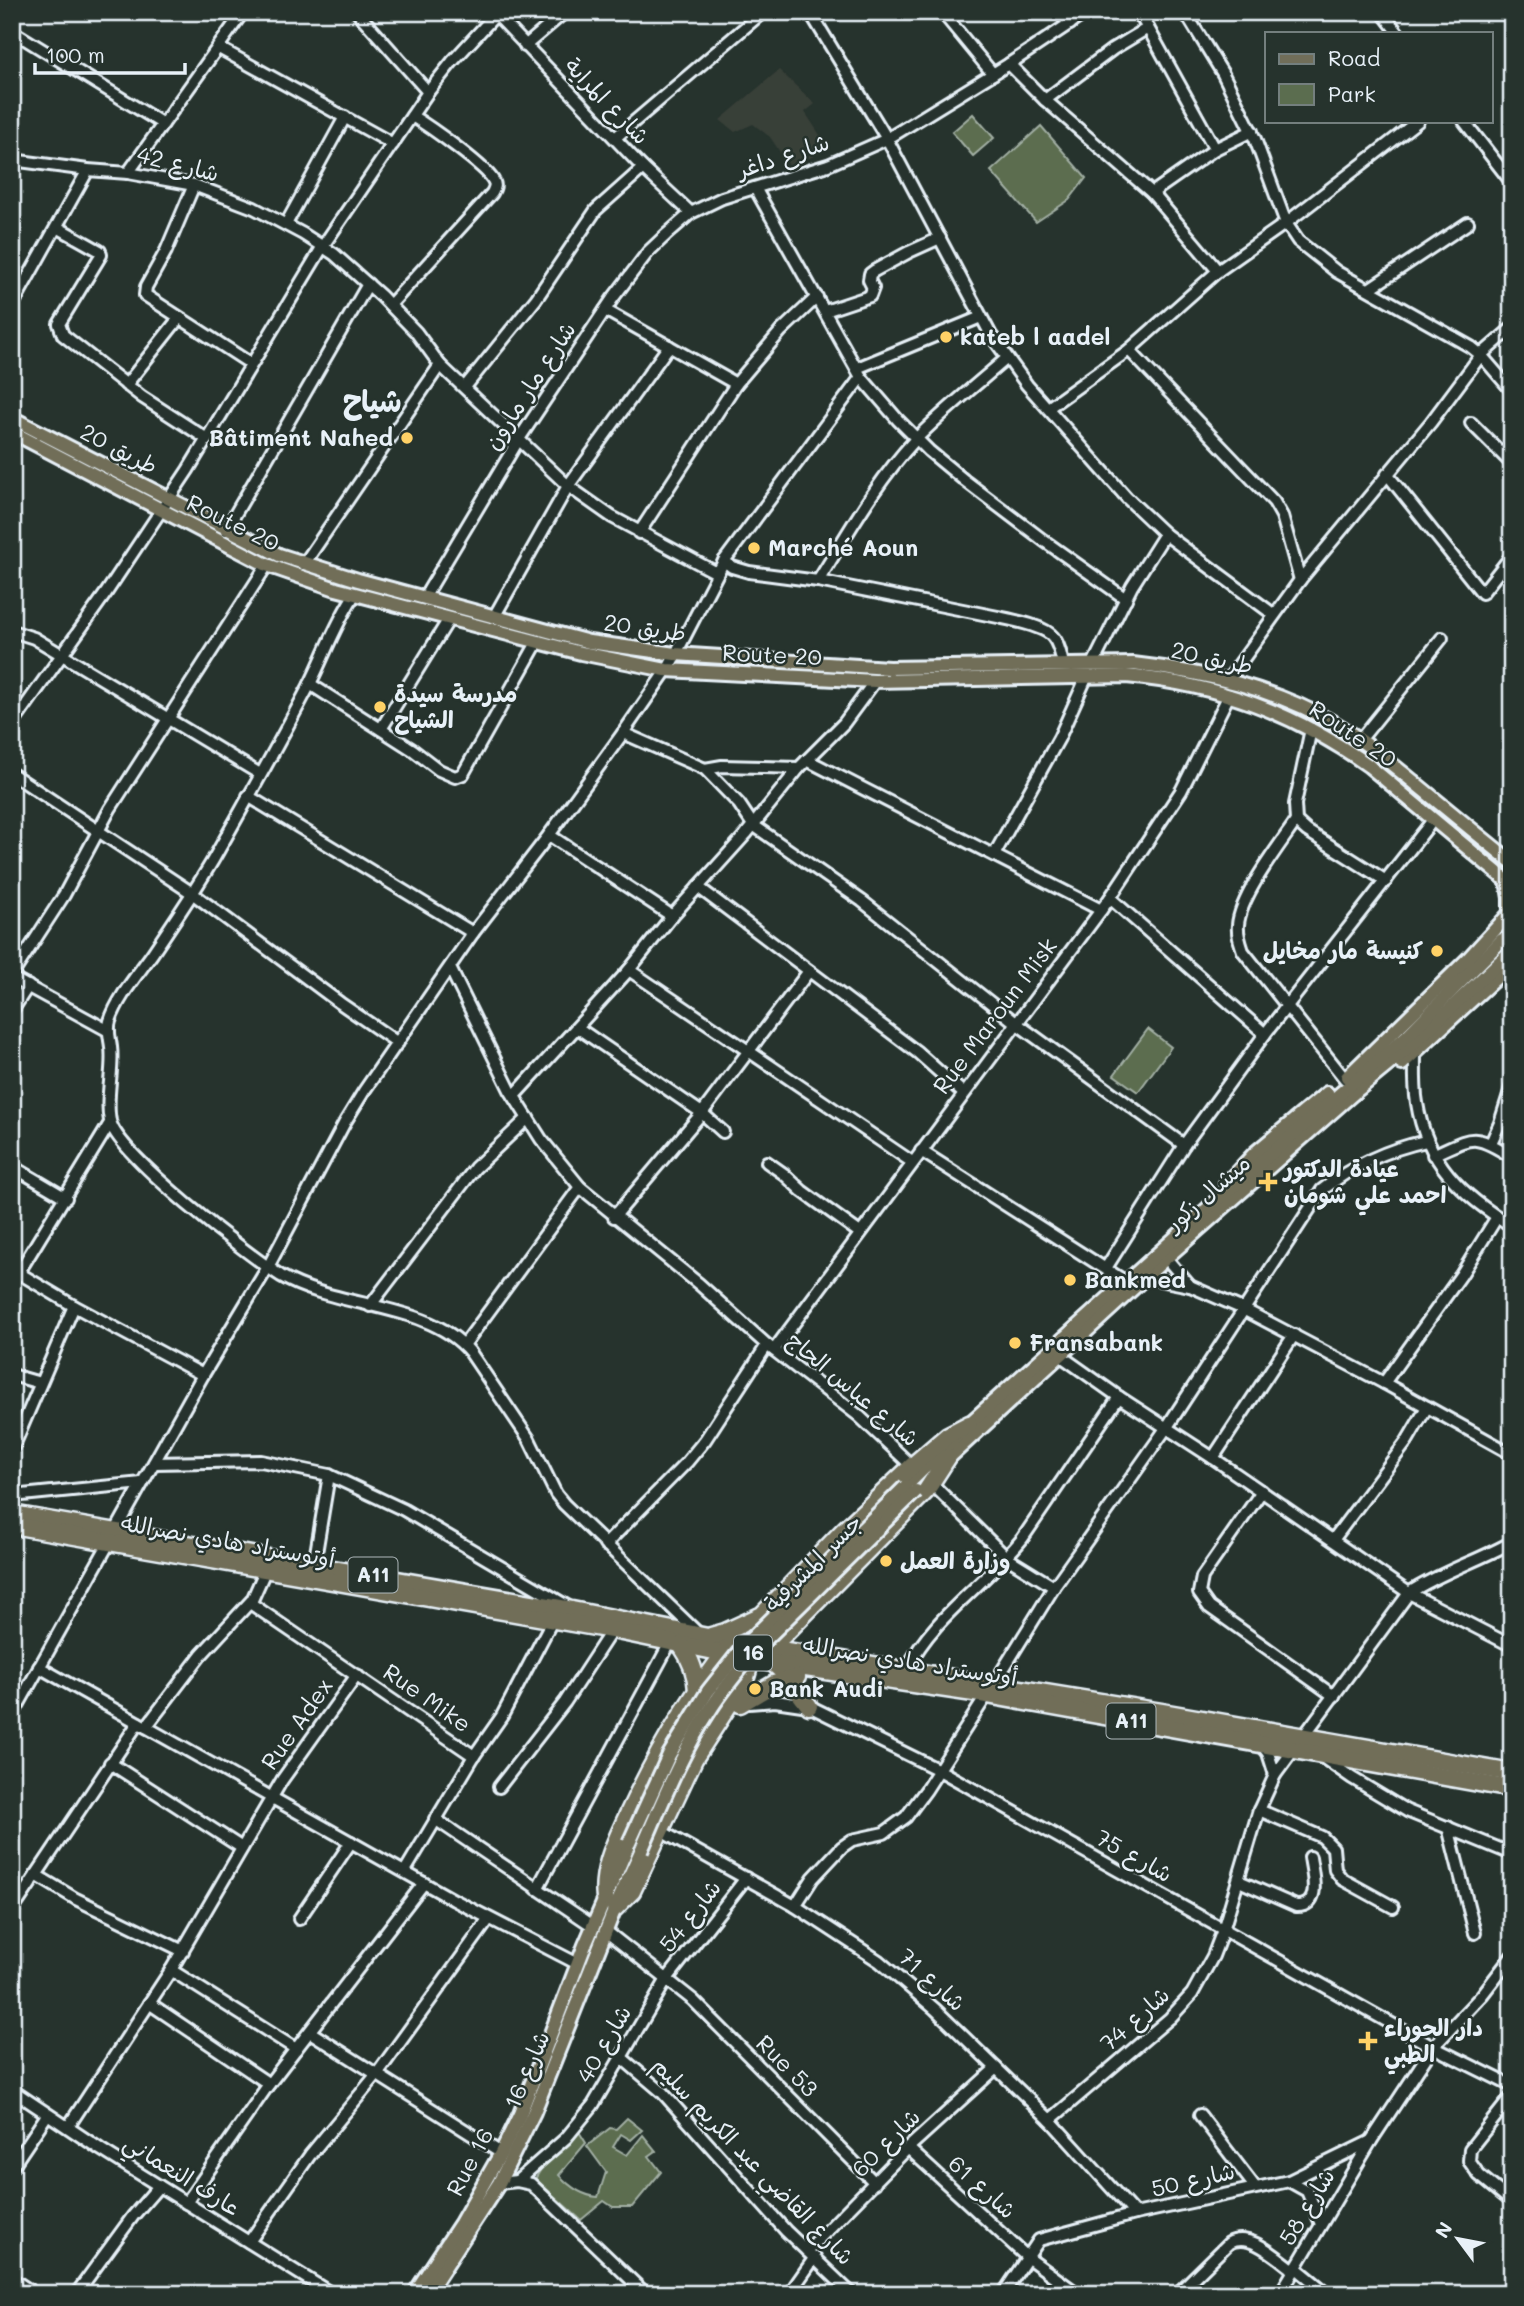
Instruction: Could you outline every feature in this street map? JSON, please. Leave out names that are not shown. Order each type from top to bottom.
[{"type":"highway","points":[[809,1706],[779,1667],[761,1655],[754,1634],[756,1623],[810,1564],[912,1466],[948,1435],[969,1424]]},
{"type":"highway","points":[[732,1646],[697,1690],[649,1769],[617,1839],[605,1873],[603,1885],[610,1903],[632,1891],[694,1759],[733,1706],[749,1670],[761,1655],[835,1584],[948,1457]]},
{"type":"highway","name":"أوتوستراد هادي نصرالله","points":[[12,1514],[265,1571],[552,1619],[675,1644],[732,1646]]},
{"type":"highway","name":"أوتوستراد هادي نصرالله","points":[[12,1525],[314,1565],[704,1635],[761,1655],[990,1690],[1297,1743],[1512,1773]]},
{"type":"highway","points":[[810,1564],[815,1577],[828,1584],[835,1584]]},
{"type":"highway","points":[[704,1635],[725,1632],[762,1615]]},
{"type":"highway","points":[[733,1706],[819,1663],[804,1638],[803,1616]]},
{"type":"highway","points":[[675,1644],[691,1661],[697,1690]]},
{"type":"highway","name":"أوتوستراد هادي نصرالله","points":[[819,1663],[907,1669],[990,1690],[1261,1744],[1297,1743],[1316,1754],[1512,1789]]},
{"type":"main road","name":"طريق 20","points":[[12,418],[266,550],[304,564],[589,642],[675,654],[889,668],[1063,664],[1090,670],[1133,664],[1228,680],[1271,693],[1337,724],[1512,862]]},
{"type":"main road","name":"Route 20","points":[[12,432],[267,565],[335,589],[580,653],[666,670],[875,681],[1090,670],[1164,679],[1230,695],[1295,720],[1369,766],[1509,883]]},
{"type":"main road","points":[[1217,1207],[1228,1182],[1255,1153],[1345,1079],[1509,918],[1509,883]]},
{"type":"main road","name":"ميشال زكور","points":[[911,1488],[932,1472],[969,1424],[1144,1278],[1217,1207],[1408,1035],[1502,940]]},
{"type":"main road","name":"ميشال زكور","points":[[948,1457],[1126,1282],[1411,1046],[1512,950]]},
{"type":"main road","points":[[1217,1207],[1236,1204],[1247,1197],[1380,1081],[1415,1054],[1512,963]]},
{"type":"main road","name":"جسر المشرفية","points":[[610,1903],[629,1843],[669,1755],[708,1691],[742,1648],[911,1488]]},
{"type":"main road","name":"جسر المشرفية","points":[[641,1851],[670,1783],[709,1710],[755,1650],[911,1488]]},
{"type":"main road","name":"شارع 16","points":[[427,2294],[499,2183],[534,2112],[607,1932],[610,1903],[641,1851]]},
{"type":"main road","name":"Rue 16","points":[[414,2294],[461,2222],[520,2114],[593,1926],[610,1903]]},
{"type":"street","points":[[128,173],[243,12]]},
{"type":"street","points":[[357,12],[428,92]]},
{"type":"street","points":[[525,46],[565,12]]},
{"type":"street","points":[[615,138],[763,12]]},
{"type":"street","points":[[942,12],[993,74]]},
{"type":"street","points":[[1059,12],[1070,24]]},
{"type":"street","name":"شارع داغر","points":[[691,213],[722,198],[828,165],[887,139],[1087,12]]},
{"type":"street","points":[[1138,12],[1216,149]]},
{"type":"street","points":[[1185,12],[1223,75],[1252,131],[1286,223],[1297,241],[1337,272],[1471,347],[1512,391]]},
{"type":"street","points":[[1382,12],[1397,32]]},
{"type":"street","points":[[12,725],[169,499],[323,247],[428,92],[496,13]]},
{"type":"street","name":"شارع المراية","points":[[496,13],[643,168],[691,213]]},
{"type":"street","points":[[816,15],[887,139],[981,317],[1007,358],[1127,498],[1165,534],[1273,614]]},
{"type":"street","points":[[1045,100],[1147,27]]},
{"type":"street","points":[[12,31],[163,124]]},
{"type":"street","points":[[219,48],[393,144]]},
{"type":"street","points":[[1009,64],[1045,100],[1152,193],[1218,271]]},
{"type":"street","points":[[390,306],[495,187],[486,173],[456,147],[412,116]]},
{"type":"street","points":[[286,224],[345,117]]},
{"type":"street","points":[[1048,408],[1129,350],[1218,271],[1286,223],[1417,122]]},
{"type":"street","points":[[1465,122],[1512,183]]},
{"type":"street","points":[[1152,193],[1216,149],[1252,131]]},
{"type":"street","name":"شارع 42","points":[[12,160],[128,173],[194,185],[254,208],[286,224],[323,247],[368,284],[416,332],[440,365],[568,486],[639,533],[717,573]]},
{"type":"street","points":[[465,387],[536,299],[596,210],[643,168]]},
{"type":"street","points":[[12,306],[88,170]]},
{"type":"street","points":[[194,185],[166,251],[144,292],[153,302],[251,364]]},
{"type":"street","points":[[755,188],[859,372],[916,439],[991,502],[1126,599]]},
{"type":"street","name":"شارع مار مارون","points":[[424,598],[519,439],[605,310],[648,252],[691,213]]},
{"type":"street","points":[[1369,289],[1468,223]]},
{"type":"street","points":[[57,227],[100,251],[101,255],[59,324],[63,335],[126,385],[207,439]]},
{"type":"street","points":[[825,311],[870,296],[873,288],[869,280],[870,274],[909,252],[940,239]]},
{"type":"street","points":[[226,530],[368,284]]},
{"type":"street","points":[[639,533],[736,384],[781,331],[817,297]]},
{"type":"street","points":[[605,310],[736,384]]},
{"type":"street","points":[[12,1716],[203,1375],[268,1267],[364,1091],[473,933],[549,835],[666,670],[724,561],[859,372],[981,317]]},
{"type":"street","points":[[126,385],[179,318]]},
{"type":"street","points":[[1228,680],[1273,614],[1481,355],[1512,328]]},
{"type":"street","points":[[494,617],[568,486],[669,346]]},
{"type":"street","points":[[1129,350],[1274,502],[1282,516],[1300,580]]},
{"type":"street","points":[[818,581],[868,502],[916,439],[1007,358]]},
{"type":"street","points":[[304,564],[440,365]]},
{"type":"street","points":[[1471,423],[1512,464]]},
{"type":"street","points":[[1387,474],[1482,593],[1512,555]]},
{"type":"street","points":[[994,855],[1059,738],[1126,599],[1165,534]]},
{"type":"street","points":[[724,561],[732,567],[749,572],[818,581],[999,617],[1041,629],[1055,639],[1063,664]]},
{"type":"street","points":[[109,1031],[12,976],[64,895],[110,809],[267,565]]},
{"type":"street","points":[[355,594],[334,631],[310,684],[248,796],[192,893],[110,1019],[110,1123],[119,1139],[140,1162],[234,1243],[268,1267],[312,1291],[420,1320],[450,1334],[464,1345],[529,1440],[560,1499],[605,1545],[704,1635]]},
{"type":"street","points":[[381,729],[449,619]]},
{"type":"street","points":[[12,631],[34,638],[260,774]]},
{"type":"street","points":[[1360,740],[1442,638]]},
{"type":"street","points":[[310,684],[455,777],[463,774],[538,641]]},
{"type":"street","points":[[514,1096],[629,970],[803,764],[844,723],[875,681]]},
{"type":"street","name":"Rue Maroun Misk","points":[[605,1545],[687,1462],[705,1440],[771,1348],[1110,898],[1181,791],[1230,695]]},
{"type":"street","points":[[1311,729],[1294,804],[1296,821],[1261,873],[1240,914],[1239,940],[1243,951],[1345,1079]]},
{"type":"street","points":[[623,733],[705,769],[739,804],[753,825],[862,901],[1016,1023],[1184,1145]]},
{"type":"street","points":[[705,769],[722,766],[803,764],[1101,909]]},
{"type":"street","points":[[12,774],[192,893],[398,1043]]},
{"type":"street","points":[[248,796],[473,933]]},
{"type":"street","points":[[1106,1268],[1184,1145],[1265,1034],[1433,820]]},
{"type":"street","points":[[1296,821],[1307,831],[1386,881]]},
{"type":"street","points":[[549,835],[672,916]]},
{"type":"street","points":[[698,887],[917,1052],[963,1093]]},
{"type":"street","points":[[1110,898],[1265,1034]]},
{"type":"street","name":"شارع عباس الحاج","points":[[450,968],[514,1096],[553,1155],[580,1187],[678,1266],[771,1348],[859,1416],[912,1466]]},
{"type":"street","points":[[629,970],[912,1162]]},
{"type":"street","points":[[614,1217],[702,1113],[809,971]]},
{"type":"street","points":[[12,1011],[28,986]]},
{"type":"street","points":[[578,1028],[702,1113],[723,1132]]},
{"type":"street","points":[[1415,1054],[1417,1104],[1426,1141],[1433,1155],[1453,1181],[1496,1217],[1512,1226]]},
{"type":"street","points":[[1491,1143],[1512,1085]]},
{"type":"street","points":[[370,1306],[475,1168],[528,1118]]},
{"type":"street","points":[[110,1123],[66,1198],[16,1271],[74,1306],[203,1375]]},
{"type":"street","points":[[1433,1155],[1466,1140],[1478,1139],[1491,1143],[1512,1157]]},
{"type":"street","points":[[795,1906],[813,1878],[842,1847],[852,1840],[884,1833],[906,1817],[939,1770],[1054,1587],[1167,1427],[1322,1191],[1337,1178],[1374,1158],[1403,1146],[1426,1141]]},
{"type":"street","points":[[921,1151],[1126,1282]]},
{"type":"street","points":[[767,1162],[860,1233]]},
{"type":"street","points":[[12,1166],[66,1198]]},
{"type":"street","points":[[464,1345],[580,1187]]},
{"type":"street","points":[[1384,1383],[1461,1275],[1496,1217]]},
{"type":"street","points":[[1166,1258],[1190,1286]]},
{"type":"street","points":[[1144,1278],[1190,1286],[1243,1309],[1512,1454]]},
{"type":"street","points":[[12,1450],[74,1306]]},
{"type":"street","points":[[1213,1458],[1294,1335]]},
{"type":"street","points":[[1055,1352],[1409,1593],[1512,1646]]},
{"type":"street","points":[[12,1375],[40,1383]]},
{"type":"street","points":[[907,1669],[924,1640],[1007,1558],[1036,1521],[1119,1397]]},
{"type":"street","points":[[1333,1540],[1400,1450],[1427,1407]]},
{"type":"street","points":[[154,1463],[261,1461],[329,1475],[426,1522],[572,1610]]},
{"type":"street","points":[[932,1472],[1007,1558],[1054,1587]]},
{"type":"street","points":[[314,1565],[329,1475]]},
{"type":"street","points":[[12,1496],[142,1483]]},
{"type":"street","points":[[1262,1492],[1202,1577],[1199,1593],[1209,1607],[1334,1696]]},
{"type":"street","points":[[1409,1593],[1426,1582],[1512,1542]]},
{"type":"street","points":[[12,1911],[110,1763],[201,1655],[250,1603],[265,1571]]},
{"type":"street","name":"شارع 74","points":[[1050,2120],[1177,2012],[1192,1994],[1213,1956],[1223,1930],[1259,1810],[1275,1775],[1409,1593]]},
{"type":"street","name":"Rue Mike","points":[[250,1603],[474,1756]]},
{"type":"street","points":[[405,1871],[508,1705],[552,1619]]},
{"type":"street","points":[[499,1787],[565,1702],[612,1630]]},
{"type":"street","points":[[537,1889],[675,1644]]},
{"type":"street","points":[[39,1667],[489,1919],[578,1964]]},
{"type":"street","name":"Rue Adex","points":[[68,2127],[183,1951],[271,1798],[357,1675]]},
{"type":"street","name":"شارع 75","points":[[733,1706],[775,1701],[809,1706],[939,1770],[1433,2048],[1512,2086]]},
{"type":"street","points":[[1261,1744],[1268,1753],[1275,1775]]},
{"type":"street","points":[[1316,1754],[1407,1811],[1512,1854]]},
{"type":"street","points":[[110,1763],[242,1848]]},
{"type":"street","points":[[1259,1810],[1322,1837],[1333,1848],[1335,1870],[1342,1879],[1393,1908]]},
{"type":"street","points":[[435,1819],[593,1926]]},
{"type":"street","points":[[1448,1827],[1475,1933]]},
{"type":"street","name":"شارع 71","points":[[659,1830],[795,1906],[879,1961],[935,2009],[1050,2120],[1135,2214]]},
{"type":"street","points":[[299,1919],[351,1842]]},
{"type":"street","points":[[1238,1881],[1302,1906],[1308,1904],[1315,1887],[1310,1857]]},
{"type":"street","points":[[36,1875],[76,1899],[183,1951]]},
{"type":"street","name":"شارع 54","points":[[667,1979],[746,1878]]},
{"type":"street","points":[[186,2203],[269,2084],[424,1883]]},
{"type":"street","points":[[249,2242],[310,2155],[377,2074],[489,1919]]},
{"type":"street","points":[[607,1932],[667,1979]]},
{"type":"street","name":"شارع 58","points":[[1280,2294],[1371,2141],[1433,2048],[1491,1985],[1512,1956]]},
{"type":"street","points":[[171,1970],[296,2049]]},
{"type":"street","name":"شارع 40","points":[[517,2181],[566,2138],[593,2105],[667,1979]]},
{"type":"street","name":"Rue 53","points":[[667,1979],[693,2000],[875,2183]]},
{"type":"street","points":[[149,2003],[269,2084]]},
{"type":"street","points":[[310,2032],[500,2153]]},
{"type":"street","name":"شارع القاضي عبد الكريم سليم","points":[[622,2057],[662,2092],[811,2254],[852,2294]]},
{"type":"street","name":"شارع 60","points":[[789,2294],[811,2254],[875,2183],[908,2148],[996,2068]]},
{"type":"street","name":"عارف النعماني","points":[[12,2090],[47,2115],[332,2294]]},
{"type":"street","points":[[1512,2096],[1470,2149],[1469,2161],[1473,2168],[1512,2202]]},
{"type":"street","points":[[12,2167],[47,2115]]},
{"type":"street","points":[[1200,2115],[1255,2187]]},
{"type":"street","name":"شارع 50","points":[[1003,2294],[1039,2240],[1135,2214],[1289,2181],[1371,2141]]},
{"type":"street","points":[[516,2148],[531,2184],[646,2294]]},
{"type":"street","name":"شارع 61","points":[[908,2148],[1027,2257],[1078,2294]]},
{"type":"street","points":[[499,2183],[517,2181],[531,2184]]},
{"type":"street","points":[[1289,2181],[1307,2191],[1321,2224]]},
{"type":"street","points":[[76,2294],[133,2216],[159,2186]]},
{"type":"street","points":[[1177,2294],[1236,2239],[1250,2241],[1295,2269],[1328,2294]]},
{"type":"street","points":[[12,2279],[28,2292]]},
{"type":"shaded area","points":[[779,70],[815,104],[805,112],[829,149],[790,167],[770,137],[753,124],[735,132],[720,120]]},
{"type":"green space","points":[[973,114],[994,138],[973,156],[952,132]]},
{"type":"green space","points":[[1041,126],[1086,178],[1069,200],[1036,222],[991,171]]},
{"type":"green space","points":[[1148,1029],[1171,1047],[1138,1092],[1114,1075]]},
{"type":"green space","points":[[627,2118],[642,2130],[631,2140],[621,2134],[613,2147],[627,2155],[643,2135],[656,2151],[649,2156],[661,2172],[632,2207],[613,2207],[604,2201],[581,2220],[535,2179],[543,2166],[578,2130],[586,2143],[559,2175],[577,2190],[598,2197],[606,2172],[587,2146],[610,2128],[616,2129]]},
{"type":"tunnel","points":[[1502,940],[1512,928]]},
{"type":"place","name":"kateb l aadel","points":[[946,337]]},
{"type":"place","name":"Bâtiment Nahed","points":[[407,438]]},
{"type":"place","name":"Marché Aoun","points":[[754,548]]},
{"type":"place","name":"مدرسة سيدة الشياح","points":[[380,707]]},
{"type":"place","name":"كنيسة مار مخايل","points":[[1437,951]]},
{"type":"place","name":"عيادة الدكتور احمد علي شومان","points":[[1268,1182]]},
{"type":"place","name":"Bankmed","points":[[1070,1280]]},
{"type":"place","name":"Fransabank","points":[[1015,1343]]},
{"type":"place","name":"وزارة العمل","points":[[886,1561]]},
{"type":"place","name":"Bank Audi","points":[[755,1689]]},
{"type":"place","name":"دار الحوراء الطبي","points":[[1368,2041]]},
{"type":"district","name":"شياح","points":[[372,402]]}]
